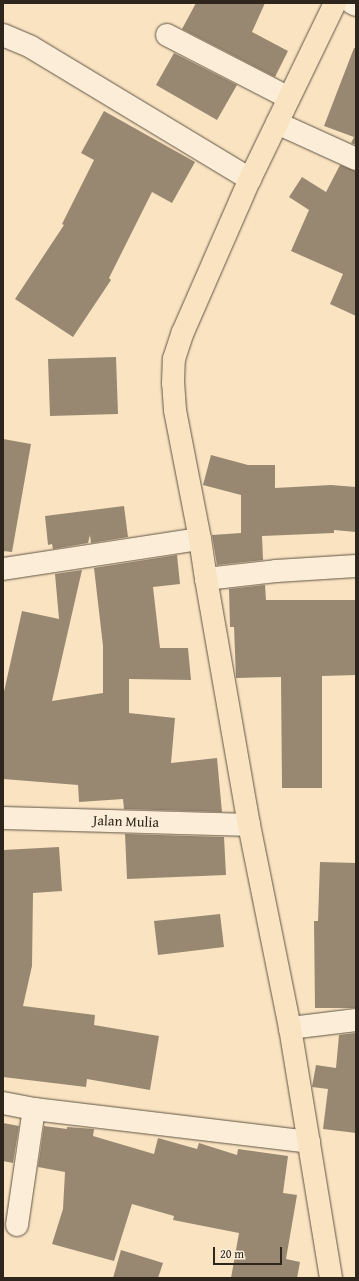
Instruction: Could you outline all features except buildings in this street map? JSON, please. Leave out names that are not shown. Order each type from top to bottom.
[{"type":"main road","points":[[331,1278],[290,1028],[249,825],[200,539],[175,410],[173,383],[174,359],[183,332],[250,179],[335,3]]},
{"type":"street","points":[[352,3],[356,5]]},
{"type":"street","points":[[3,35],[31,47],[250,179]]},
{"type":"street","points":[[167,35],[289,98]]},
{"type":"street","points":[[277,124],[356,159]]},
{"type":"street","points":[[3,569],[200,539]]},
{"type":"street","points":[[206,579],[276,571],[356,566]]},
{"type":"street","name":"Jalan Mulia","points":[[3,818],[249,825]]},
{"type":"street","points":[[290,1028],[356,1020]]},
{"type":"street","points":[[3,1103],[34,1109],[309,1142]]},
{"type":"street","points":[[16,1225],[34,1109]]}]
